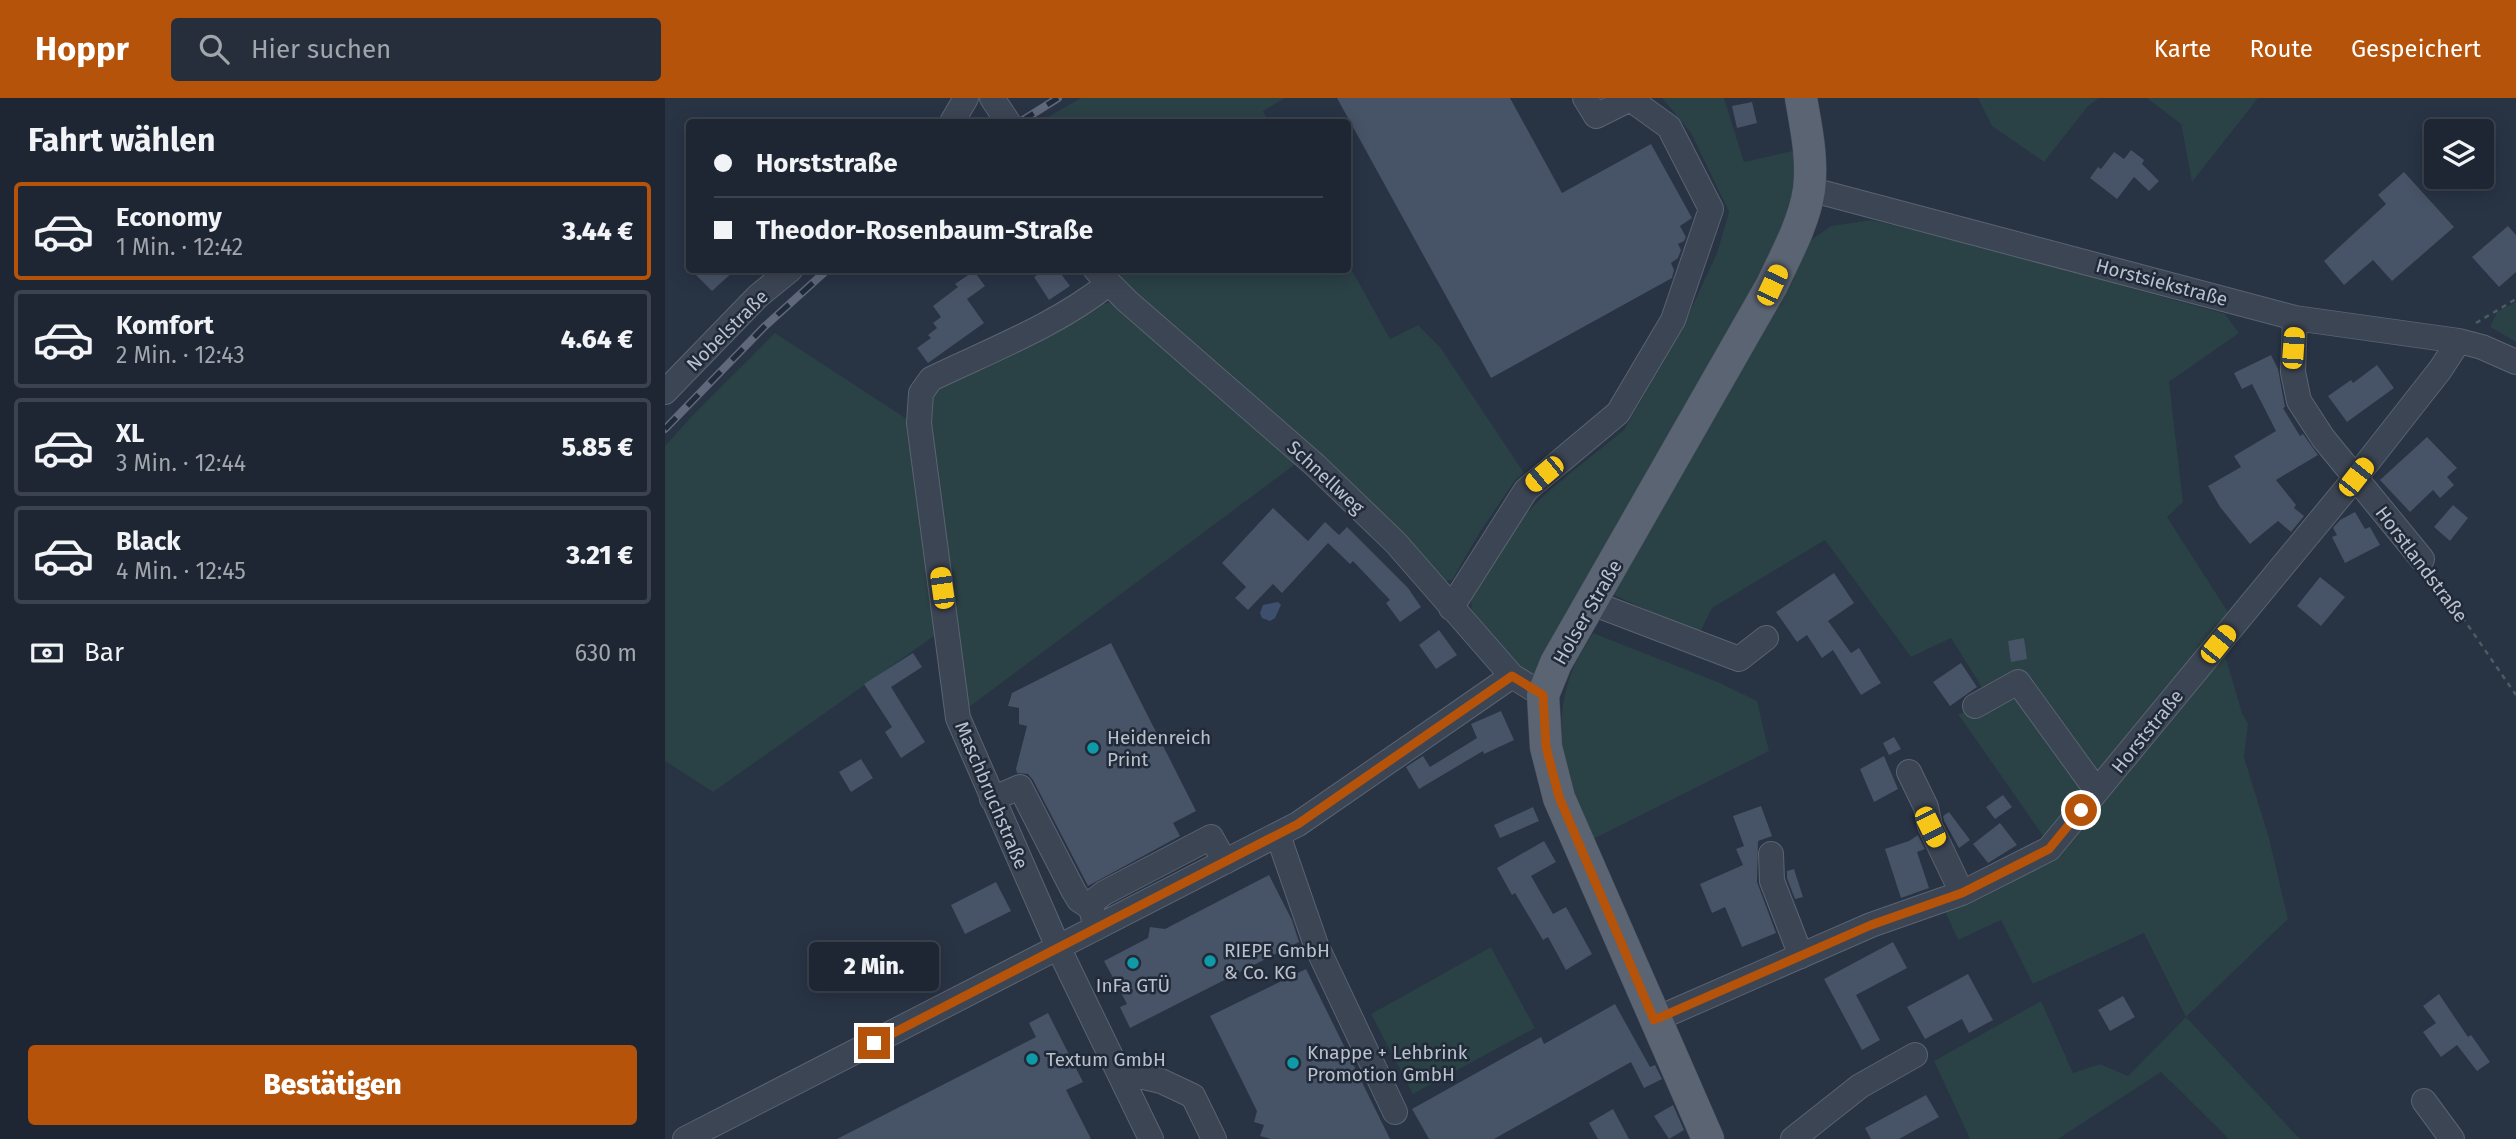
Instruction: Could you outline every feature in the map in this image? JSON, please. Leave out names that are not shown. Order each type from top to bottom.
[{"type":"main road","name":"Holser Straße","points":[[1708,1139],[1559,797],[1546,747],[1543,695],[1556,663],[1593,603],[1772,285],[1797,231],[1809,189],[1809,144],[1801,98]]},
{"type":"street","points":[[954,119],[966,98]]},
{"type":"street","points":[[992,98],[1006,119]]},
{"type":"street","points":[[1451,608],[1526,490],[1618,413],[1673,320],[1710,209],[1669,127],[1630,99],[1596,116],[1585,98]]},
{"type":"street","name":"Horstsiekstraße","points":[[1809,189],[2295,318],[2459,341],[2481,346],[2516,362]]},
{"type":"street","name":"Nobelstraße","points":[[665,392],[758,296],[786,273]]},
{"type":"street","name":"Schnellweg","points":[[1102,276],[1315,465],[1396,543],[1512,676],[1543,695]]},
{"type":"street","name":"Maschbruchstraße","points":[[1102,276],[1089,299],[932,379],[921,393],[919,423],[958,718],[1058,947],[1151,1139]]},
{"type":"street","name":"Horstlandstraße","points":[[2295,318],[2293,372],[2299,401],[2322,438],[2422,559]]},
{"type":"street","name":"Horststraße","points":[[1654,1020],[1871,925],[1962,893],[2049,849],[2356,477],[2440,370],[2459,341]]},
{"type":"street","points":[[1593,603],[1739,659],[1766,638]]},
{"type":"street","points":[[685,1139],[1058,947],[1093,918],[1226,862],[1298,824],[1512,676]]},
{"type":"street","points":[[1975,706],[2018,682],[2097,791]]},
{"type":"street","points":[[1909,772],[1926,807],[1930,827],[1962,893]]},
{"type":"street","points":[[992,799],[1020,787],[1073,890],[1093,918]]},
{"type":"street","points":[[1278,835],[1316,945],[1395,1112]]},
{"type":"street","points":[[1771,854],[1772,881],[1801,956]]},
{"type":"street","points":[[1793,1139],[1860,1086],[1915,1055]]},
{"type":"street","points":[[1118,1071],[1161,1081],[1193,1096],[1214,1139]]},
{"type":"street","points":[[2424,1101],[2452,1139]]},
{"type":"path","points":[[2459,341],[2477,321],[2516,299]]},
{"type":"path","name":"Horstlandstraße","points":[[2422,559],[2516,695]]},
{"type":"green space","points":[[1081,98],[1285,98],[1263,111],[1267,119],[1044,119]]},
{"type":"green space","points":[[1662,98],[1724,98],[1744,162],[1796,150],[1797,193],[1786,228],[1544,672],[1531,674],[1512,662],[1472,617],[1471,598],[1518,522],[1548,491],[1624,430],[1681,331],[1717,253],[1729,212],[1691,133]]},
{"type":"green space","points":[[1978,98],[2099,98],[2088,106],[2044,162],[1992,126]]},
{"type":"green space","points":[[2147,98],[2258,98],[2192,182],[2181,124]]},
{"type":"green space","points":[[1872,220],[2225,314],[2239,333],[2169,382],[2183,502],[2167,517],[2233,620],[2048,843],[1958,714],[1994,707],[1951,638],[1911,657],[1825,540],[1712,608],[1699,634],[1614,595],[1811,240],[1831,226]]},
{"type":"green space","points":[[1351,268],[1390,339],[1418,325],[1440,347],[1524,473],[1516,479],[1480,532],[1452,580],[1443,581],[1107,273],[1351,273]]},
{"type":"green space","points":[[1113,302],[1297,463],[965,710],[925,421],[929,394],[1096,305]]},
{"type":"green space","points":[[2516,302],[2516,342],[2490,327],[2497,312]]},
{"type":"green space","points":[[775,333],[910,421],[944,629],[713,792],[665,761],[665,446]]},
{"type":"green space","points":[[1593,633],[1720,683],[1757,701],[1769,751],[1591,840],[1568,778],[1562,714],[1565,692],[1574,666]]},
{"type":"green space","points":[[2224,652],[2242,713],[2248,724],[2244,757],[2269,838],[2288,919],[2186,1017],[2144,933],[2033,984],[2001,920],[1958,940],[1944,909],[2056,856]]},
{"type":"green space","points":[[1491,947],[1535,1028],[1413,1094],[1371,1014]]},
{"type":"green space","points":[[2041,1001],[2073,1073],[2100,1064],[2128,1076],[2186,1017],[2300,1139],[2229,1139],[2161,1072],[2058,1139],[1970,1139],[1934,1061]]},
{"type":"water","points":[[1278,602],[1281,605],[1275,618],[1270,621],[1262,618],[1260,613],[1263,605]]},
{"type":"building","points":[[1337,98],[1510,98],[1562,193],[1651,144],[1692,218],[1680,226],[1686,237],[1678,244],[1681,250],[1678,258],[1671,263],[1674,270],[1672,278],[1491,378],[1351,123],[1351,119]]},
{"type":"building","points":[[1752,102],[1757,123],[1737,128],[1732,106]]},
{"type":"building","points":[[2131,150],[2144,160],[2142,164],[2159,181],[2149,191],[2134,177],[2117,199],[2090,178],[2114,152],[2124,159]]},
{"type":"building","points":[[2404,172],[2454,227],[2392,281],[2373,260],[2344,285],[2324,261],[2386,204],[2378,195]]},
{"type":"building","points":[[2508,226],[2516,235],[2516,272],[2499,287],[2472,257]]},
{"type":"building","points":[[694,273],[732,273],[712,291]]},
{"type":"building","points":[[975,273],[985,286],[967,299],[984,323],[928,363],[917,348],[931,338],[928,335],[937,328],[933,323],[941,317],[933,306],[958,287],[955,284]]},
{"type":"building","points":[[1040,273],[1060,273],[1070,286],[1049,300],[1034,277]]},
{"type":"building","points":[[2271,355],[2278,369],[2285,407],[2283,408],[2300,436],[2303,434],[2318,455],[2276,480],[2296,505],[2294,508],[2304,516],[2291,532],[2278,521],[2250,544],[2220,507],[2208,486],[2241,467],[2234,456],[2276,431],[2252,384],[2242,389],[2234,373]]},
{"type":"building","points":[[2377,365],[2394,388],[2347,422],[2328,396],[2351,380],[2353,383]]},
{"type":"building","points":[[2427,437],[2457,468],[2447,477],[2454,485],[2440,498],[2433,490],[2410,512],[2380,480]]},
{"type":"building","points":[[2453,505],[2468,518],[2450,541],[2434,527]]},
{"type":"building","points":[[1273,508],[1308,541],[1325,522],[1339,535],[1347,527],[1408,588],[1421,607],[1400,622],[1386,603],[1390,600],[1353,561],[1350,564],[1328,543],[1282,593],[1273,584],[1248,610],[1235,598],[1246,587],[1222,563]]},
{"type":"building","points":[[2355,512],[2365,529],[2370,527],[2380,545],[2345,563],[2332,537],[2337,535],[2333,528],[2340,520]]},
{"type":"building","points":[[1834,573],[1854,603],[1828,621],[1851,653],[1859,648],[1881,683],[1861,695],[1833,650],[1822,658],[1807,635],[1797,642],[1776,612]]},
{"type":"building","points":[[2320,577],[2345,597],[2321,626],[2297,606]]},
{"type":"building","points":[[1439,630],[1457,655],[1436,669],[1419,645]]},
{"type":"building","points":[[2024,638],[2027,659],[2011,662],[2008,641]]},
{"type":"building","name":"Heidenreich Print","points":[[1111,643],[1196,811],[1173,823],[1180,836],[1088,886],[1033,780],[1028,774],[1017,773],[1027,726],[1019,724],[1019,708],[1008,706],[1012,693]]},
{"type":"building","points":[[913,653],[922,667],[891,687],[925,742],[901,758],[885,732],[892,727],[864,684]]},
{"type":"building","points":[[1961,663],[1977,687],[1950,706],[1933,682]]},
{"type":"building","points":[[1501,711],[1514,740],[1484,754],[1483,751],[1419,789],[1406,767],[1423,756],[1430,767],[1477,738],[1471,724]]},
{"type":"building","points":[[1894,737],[1901,749],[1889,755],[1883,743]]},
{"type":"building","points":[[1884,756],[1898,789],[1874,802],[1860,769]]},
{"type":"building","points":[[861,759],[873,778],[851,792],[839,772]]},
{"type":"building","points":[[2003,795],[2012,807],[1995,819],[1986,807]]},
{"type":"building","points":[[1761,806],[1772,836],[1758,841],[1757,882],[1776,933],[1742,947],[1725,907],[1712,913],[1700,884],[1743,865],[1736,849],[1744,846],[1733,816]]},
{"type":"building","points":[[1533,807],[1539,821],[1500,838],[1494,825]]},
{"type":"building","points":[[1949,812],[1970,840],[1959,848],[1944,821],[1943,816]]},
{"type":"building","points":[[2000,823],[2017,845],[1988,863],[1973,844]]},
{"type":"building","points":[[1918,835],[1925,849],[1917,852],[1929,888],[1901,898],[1885,849]]},
{"type":"building","points":[[1544,841],[1556,862],[1531,876],[1553,914],[1566,907],[1592,954],[1566,970],[1548,937],[1543,940],[1497,868]]},
{"type":"building","points":[[1794,869],[1803,897],[1795,899],[1787,878],[1787,871]]},
{"type":"building","name":"RIEPE GmbH & Co. KG","points":[[1269,875],[1292,920],[1299,942],[1130,1028],[1120,1007],[1127,1004],[1104,961],[1148,938],[1150,927],[1165,929]]},
{"type":"building","points":[[996,882],[1011,911],[965,934],[951,905]]},
{"type":"building","points":[[1893,942],[1907,968],[1856,995],[1880,1040],[1862,1050],[1824,979]]},
{"type":"building","name":"Knappe + Lehbrink Promotion GmbH","points":[[1306,969],[1390,1139],[1271,1139],[1260,1136],[1264,1125],[1254,1122],[1257,1111],[1210,1016]]},
{"type":"building","points":[[1968,974],[1993,1020],[1969,1033],[1962,1019],[1925,1039],[1907,1007]]},
{"type":"building","points":[[2439,994],[2468,1037],[2471,1035],[2490,1062],[2477,1071],[2457,1045],[2441,1057],[2423,1032],[2436,1023],[2423,1006]]},
{"type":"building","points":[[2123,996],[2135,1017],[2110,1031],[2098,1010]]},
{"type":"building","points":[[1615,1004],[1650,1067],[1655,1065],[1662,1079],[1644,1088],[1631,1062],[1494,1139],[1429,1139],[1412,1109],[1541,1037],[1544,1044]]},
{"type":"building","name":"Textum GmbH","points":[[1048,1013],[1083,1082],[1066,1090],[1091,1139],[837,1139],[1036,1037],[1029,1023]]},
{"type":"building","points":[[1926,1095],[1939,1117],[1899,1139],[1871,1139],[1865,1128]]},
{"type":"building","points":[[1673,1105],[1684,1130],[1669,1139],[1654,1116]]},
{"type":"building","points":[[1613,1109],[1629,1139],[1598,1139],[1589,1123]]},
{"type":"railway","points":[[1025,119],[1058,98]]},
{"type":"railway","points":[[665,429],[764,327],[824,273]]},
{"type":"place","name":"Heidenreich Print","points":[[1093,748]]},
{"type":"place","name":"RIEPE GmbH & Co. KG","points":[[1210,961]]},
{"type":"place","name":"InFa GTÜ","points":[[1133,963]]},
{"type":"place","name":"Textum GmbH","points":[[1032,1059]]},
{"type":"place","name":"Knappe + Lehbrink Promotion GmbH","points":[[1293,1063]]},
{"type":"route","points":[[874,1043],[1298,824],[1512,676],[1543,695],[1546,747],[1559,797],[1654,1020],[1871,925],[1962,893],[2049,849],[2081,810]]}]
